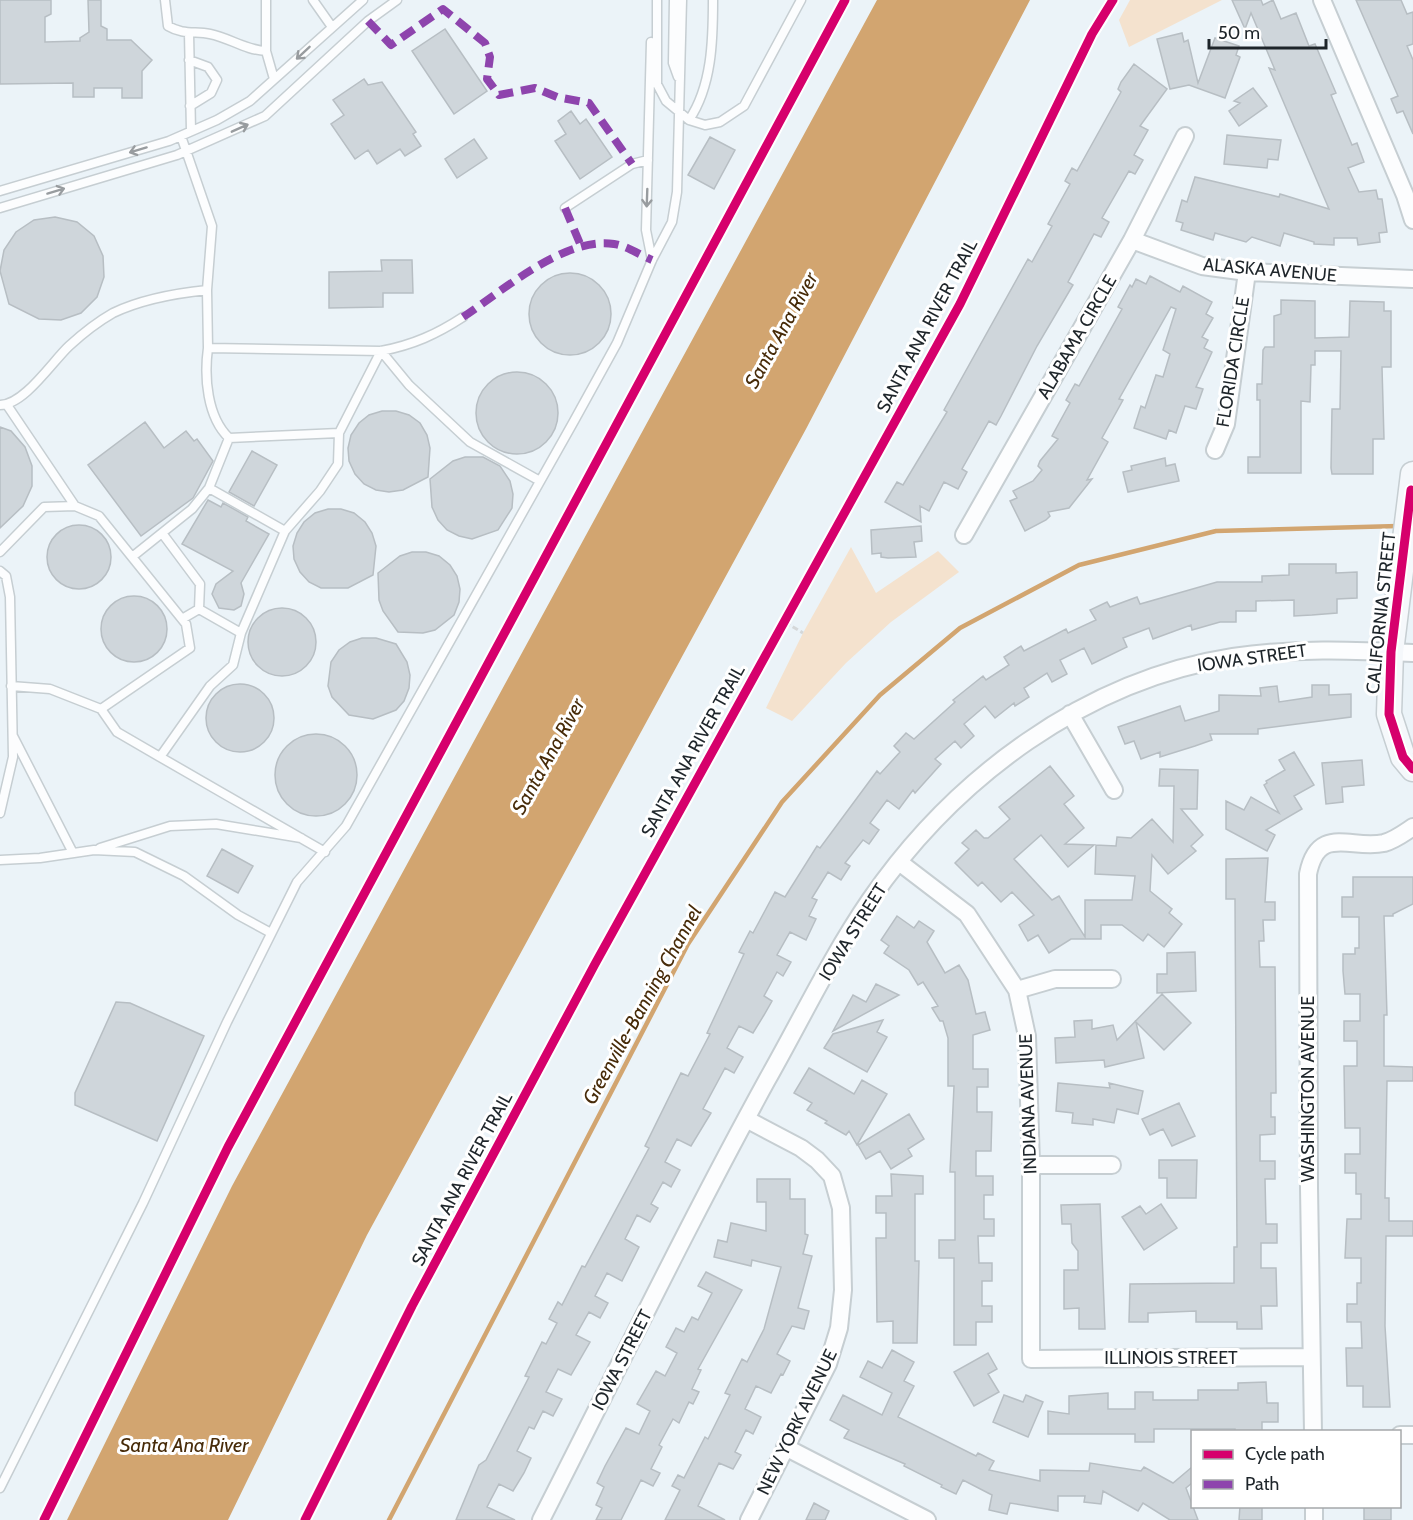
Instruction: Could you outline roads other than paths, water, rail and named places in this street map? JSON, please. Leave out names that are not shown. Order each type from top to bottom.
[{"type":"street","points":[[1322,0],[1409,194],[1413,219]]},
{"type":"street","name":"ALABAMA CIRCLE","points":[[964,535],[1132,240],[1185,136]]},
{"type":"street","name":"ALASKA AVENUE","points":[[1132,240],[1202,266],[1247,272],[1413,279]]},
{"type":"street","name":"FLORIDA CIRCLE","points":[[1215,450],[1226,424],[1247,272]]},
{"type":"street","name":"CALIFORNIA STREET","points":[[1412,482],[1401,566],[1402,652],[1389,714],[1403,757],[1413,769]]},
{"type":"street","name":"IOWA STREET","points":[[540,1520],[746,1119],[848,934],[899,862],[942,814],[989,769],[1070,714],[1130,686],[1175,670],[1229,657],[1308,649],[1402,652]]},
{"type":"street","points":[[1070,714],[1114,790]]},
{"type":"street","name":"WASHINGTON AVENUE","points":[[1313,1430],[1307,942],[1310,866],[1318,850],[1324,845],[1341,842],[1384,843],[1413,827]]},
{"type":"street","name":"INDIANA AVENUE","points":[[899,862],[967,914],[1017,990],[1027,1036],[1031,1165],[1031,1359]]},
{"type":"street","points":[[1017,990],[1055,979],[1112,979]]},
{"type":"street","name":"NEW YORK AVENUE","points":[[746,1119],[801,1148],[818,1160],[832,1176],[841,1208],[843,1290],[839,1328],[828,1364],[749,1520]]},
{"type":"street","points":[[1031,1165],[1112,1165]]},
{"type":"street","name":"ILLINOIS STREET","points":[[1031,1359],[1311,1357]]},
{"type":"street","points":[[785,1447],[927,1520]]},
{"type":"lane","points":[[165,0],[168,26],[179,33],[211,34],[249,50],[266,51]]},
{"type":"lane","points":[[266,0],[266,51],[274,79]]},
{"type":"lane","points":[[313,0],[332,27]]},
{"type":"lane","points":[[0,191],[181,136],[250,101],[363,0]]},
{"type":"lane","points":[[0,208],[187,151],[265,116],[368,21],[397,0]]},
{"type":"lane","points":[[655,0],[657,84],[660,93],[678,113],[689,120],[705,125],[720,122],[744,106],[801,0]]},
{"type":"lane","points":[[652,260],[646,230],[655,0]]},
{"type":"lane","points":[[674,0],[673,63],[680,83]]},
{"type":"lane","points":[[0,1488],[143,1203],[297,882],[346,826],[616,343],[652,260],[672,222],[676,207],[682,0]]},
{"type":"lane","points":[[689,120],[700,105],[709,62],[713,34],[713,0]]},
{"type":"lane","points":[[189,33],[191,131]]},
{"type":"lane","points":[[189,60],[208,67],[217,80],[212,93],[190,106]]},
{"type":"lane","points":[[181,136],[212,226],[207,290],[208,348],[205,371],[219,428],[229,438],[339,432]]},
{"type":"lane","points":[[565,208],[632,164],[648,160]]},
{"type":"lane","points":[[75,506],[3,405],[27,391],[70,346],[113,313],[176,293],[207,290]]},
{"type":"lane","points":[[208,348],[381,351],[409,345],[438,333],[463,317]]},
{"type":"lane","points":[[381,351],[409,385],[470,442],[540,481]]},
{"type":"lane","points":[[160,757],[210,686],[234,665],[241,633],[285,531],[320,491],[338,464],[339,432],[381,351]]},
{"type":"lane","points":[[132,557],[192,509],[209,488],[229,438]]},
{"type":"lane","points":[[209,488],[285,531]]},
{"type":"lane","points":[[0,552],[44,507],[75,506],[99,516],[186,624],[190,648],[101,709]]},
{"type":"lane","points":[[162,533],[200,585],[200,609]]},
{"type":"lane","points":[[0,571],[6,576],[10,597],[13,757],[0,813]]},
{"type":"lane","points":[[200,609],[241,633]]},
{"type":"lane","points":[[182,619],[200,609]]},
{"type":"lane","points":[[11,686],[50,689],[101,709],[117,732],[325,852]]},
{"type":"lane","points":[[12,734],[73,853]]},
{"type":"lane","points":[[0,860],[94,850],[170,826],[216,824],[302,838]]},
{"type":"lane","points":[[94,850],[135,852],[184,876],[238,915],[271,933]]},
{"type":"water","name":"Santa Ana River","points":[[877,0],[1030,0],[806,429],[367,1235],[228,1520],[67,1520],[232,1186]]},
{"type":"waterway","name":"Greenville-Banning Channel","points":[[389,1520],[688,944],[782,802],[880,695],[960,628],[1079,565],[1216,531],[1398,526]]}]
